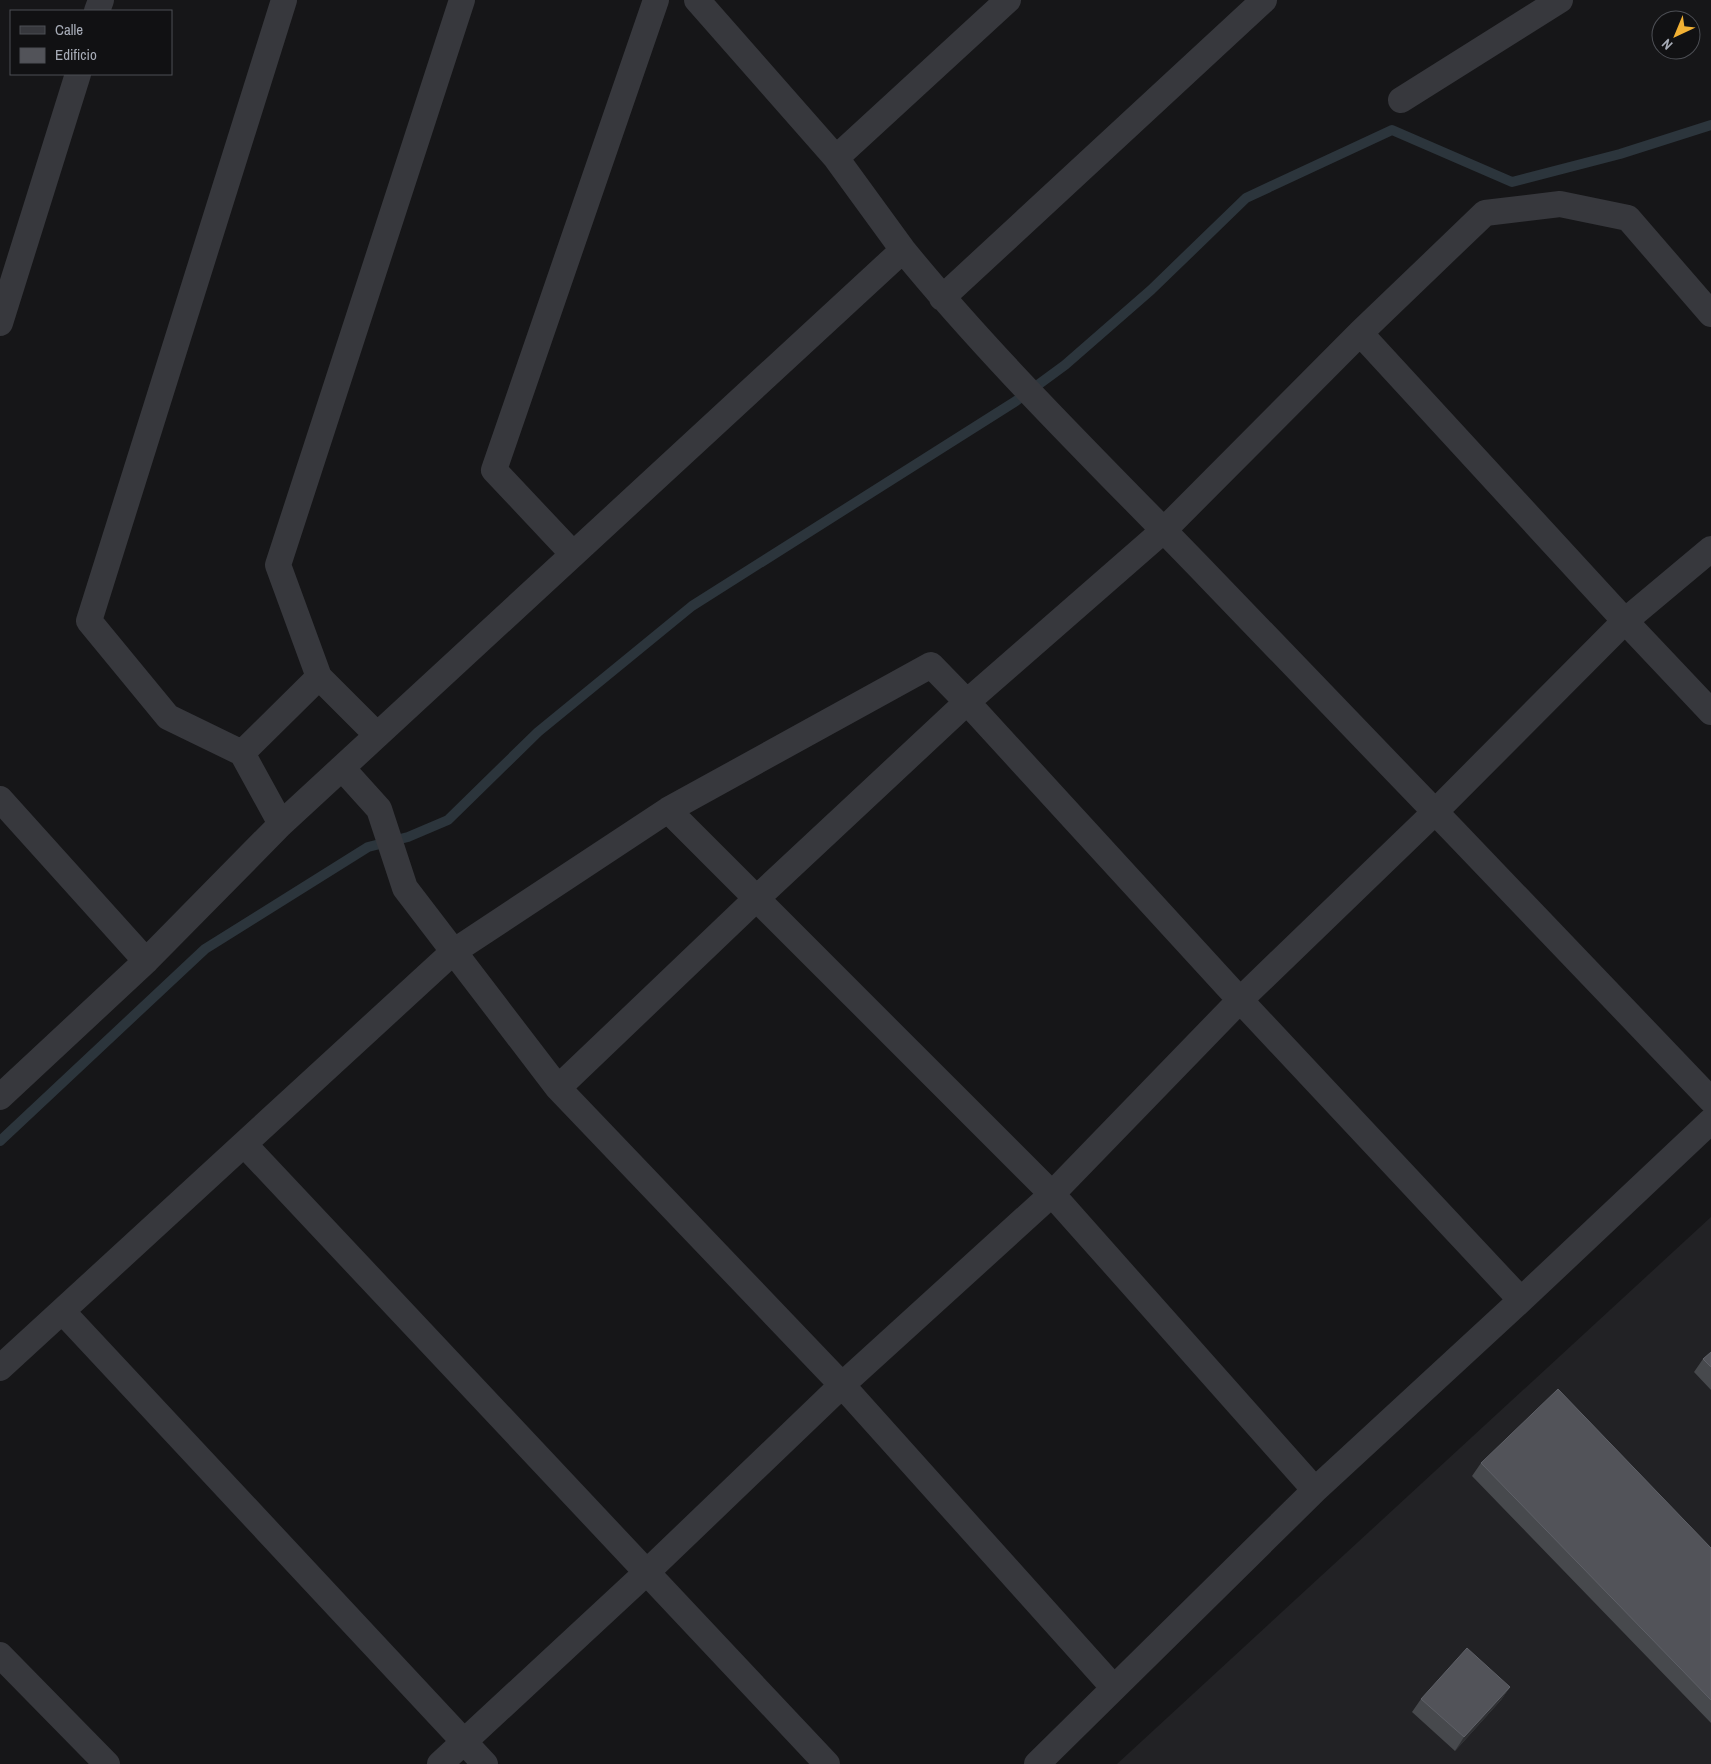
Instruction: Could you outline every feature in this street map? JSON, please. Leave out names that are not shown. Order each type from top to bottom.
[{"type":"street","points":[[281,824],[242,753],[168,717],[89,621],[284,0]]},
{"type":"street","points":[[377,735],[319,678],[278,565],[462,0]]},
{"type":"street","points":[[573,554],[494,470],[656,0]]},
{"type":"street","points":[[697,0],[836,158],[903,250],[942,298],[1004,366],[1436,812],[1711,1100]]},
{"type":"street","points":[[942,298],[1264,0]]},
{"type":"street","points":[[1401,100],[1560,0]]},
{"type":"street","points":[[836,158],[999,3]]},
{"type":"street","points":[[0,324],[78,75]]},
{"type":"street","points":[[558,1088],[756,899],[968,702],[1164,530],[1360,333],[1485,213],[1560,204],[1628,218],[1711,314]]},
{"type":"street","points":[[0,1098],[146,960],[281,824],[903,250]]},
{"type":"street","points":[[1360,333],[1625,622],[1711,712]]},
{"type":"street","points":[[440,1764],[647,1572],[842,1384],[1052,1194],[1240,1000],[1436,812],[1625,622],[1711,549]]},
{"type":"street","points":[[0,1368],[453,952],[668,810],[931,665],[968,702],[1240,1000],[1521,1300]]},
{"type":"street","points":[[242,753],[319,678]]},
{"type":"street","points":[[342,768],[379,809],[405,888],[558,1088],[842,1384],[1114,1688]]},
{"type":"street","points":[[0,799],[146,960]]},
{"type":"street","points":[[668,810],[1052,1194],[1314,1490]]},
{"type":"street","points":[[1037,1764],[1314,1490],[1521,1300],[1711,1120]]},
{"type":"street","points":[[244,1144],[827,1764]]},
{"type":"street","points":[[62,1311],[485,1764]]},
{"type":"street","points":[[0,1654],[106,1764]]},
{"type":"shaded area","points":[[1711,1217],[1711,1764],[1117,1764]]},
{"type":"building","points":[[1711,1352],[1711,1367],[1703,1359]]},
{"type":"building","points":[[1558,1389],[1711,1548],[1711,1700],[1481,1463]]},
{"type":"building","points":[[1467,1648],[1510,1687],[1464,1737],[1421,1699]]},
{"type":"waterway","points":[[0,1141],[205,949],[368,847],[408,837],[448,820],[538,732],[692,606],[1016,401],[1065,365],[1151,290],[1246,198],[1392,130],[1512,182],[1620,154],[1711,125]]}]
